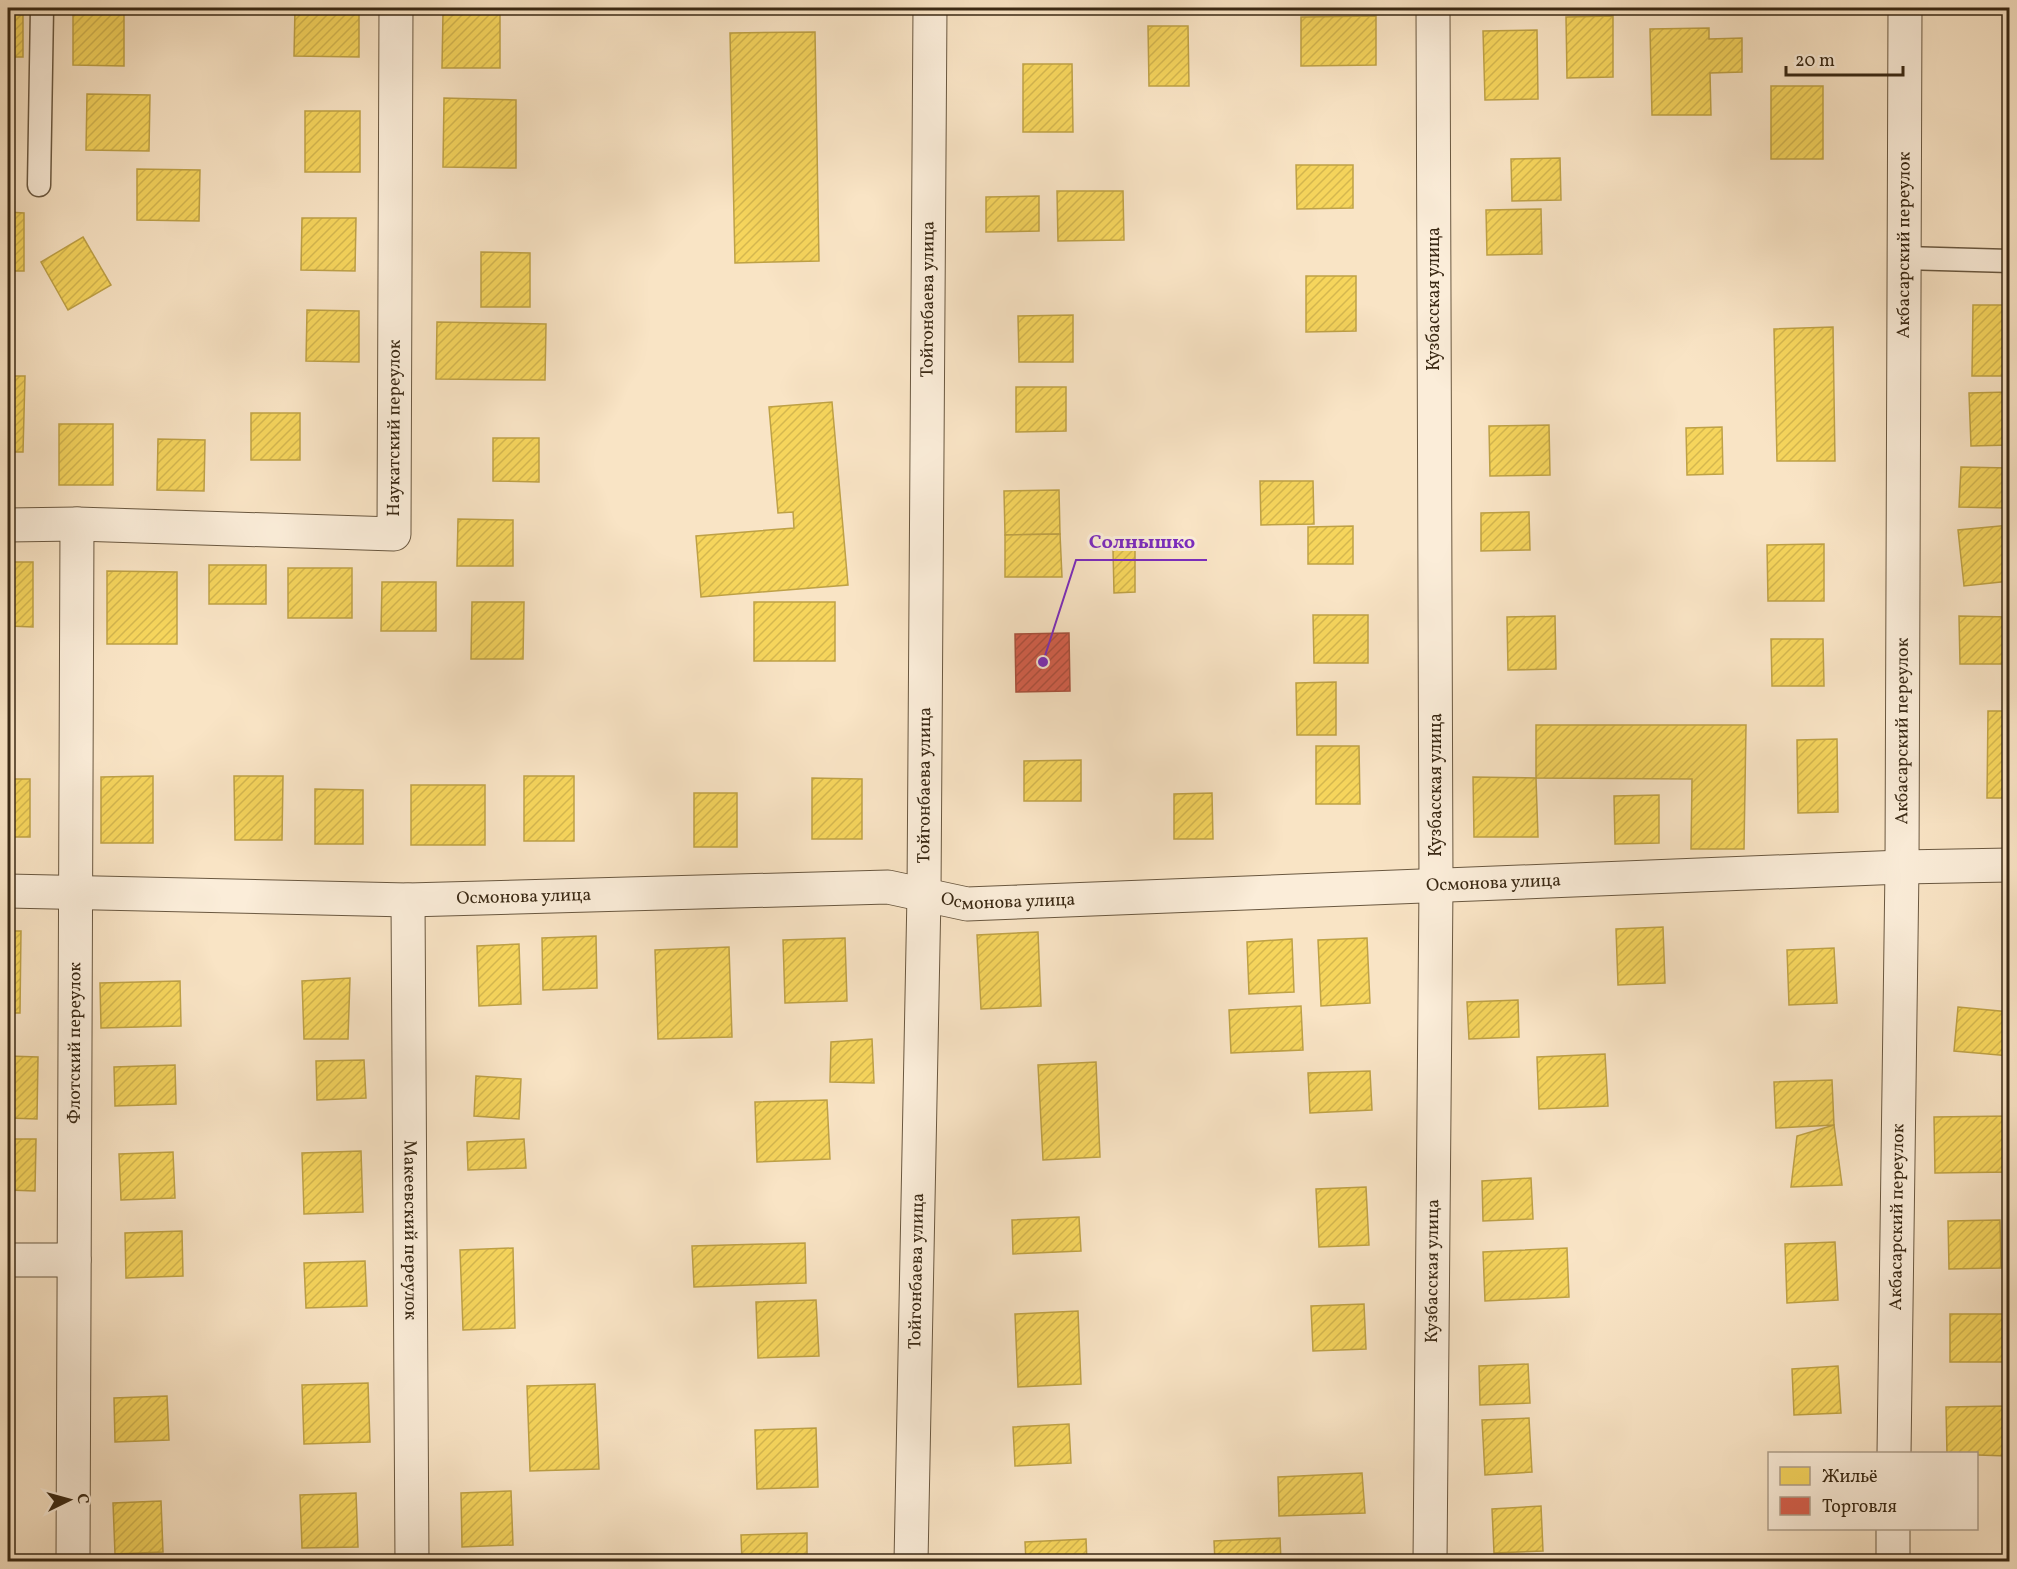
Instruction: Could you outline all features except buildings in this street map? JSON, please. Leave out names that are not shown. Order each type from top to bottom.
[{"type":"street","name":"Наукатский переулок","points":[[8,525],[77,524],[394,534],[396,8]]},
{"type":"street","name":"Тойгонбаева улица","points":[[911,1562],[924,894],[930,8]]},
{"type":"street","name":"Кузбасская улица","points":[[1430,1562],[1436,886],[1433,8]]},
{"type":"street","name":"Акбасарский переулок","points":[[1894,1452],[1902,867],[1905,8]]},
{"type":"street","name":"Флотский переулок","points":[[73,1562],[77,524]]},
{"type":"street","name":"Осмонова улица","points":[[8,891],[408,900],[888,887],[967,904],[1902,867],[2010,865]]},
{"type":"street","name":"Макеевский переулок","points":[[408,900],[412,1562]]},
{"type":"street","points":[[8,1260],[74,1260]]},
{"type":"street","points":[[1893,1530],[1893,1562]]},
{"type":"lane","points":[[39,185],[42,8]]},
{"type":"lane","points":[[1904,258],[2010,261]]},
{"type":"place","name":"Солнышко","points":[[1043,662]]}]
